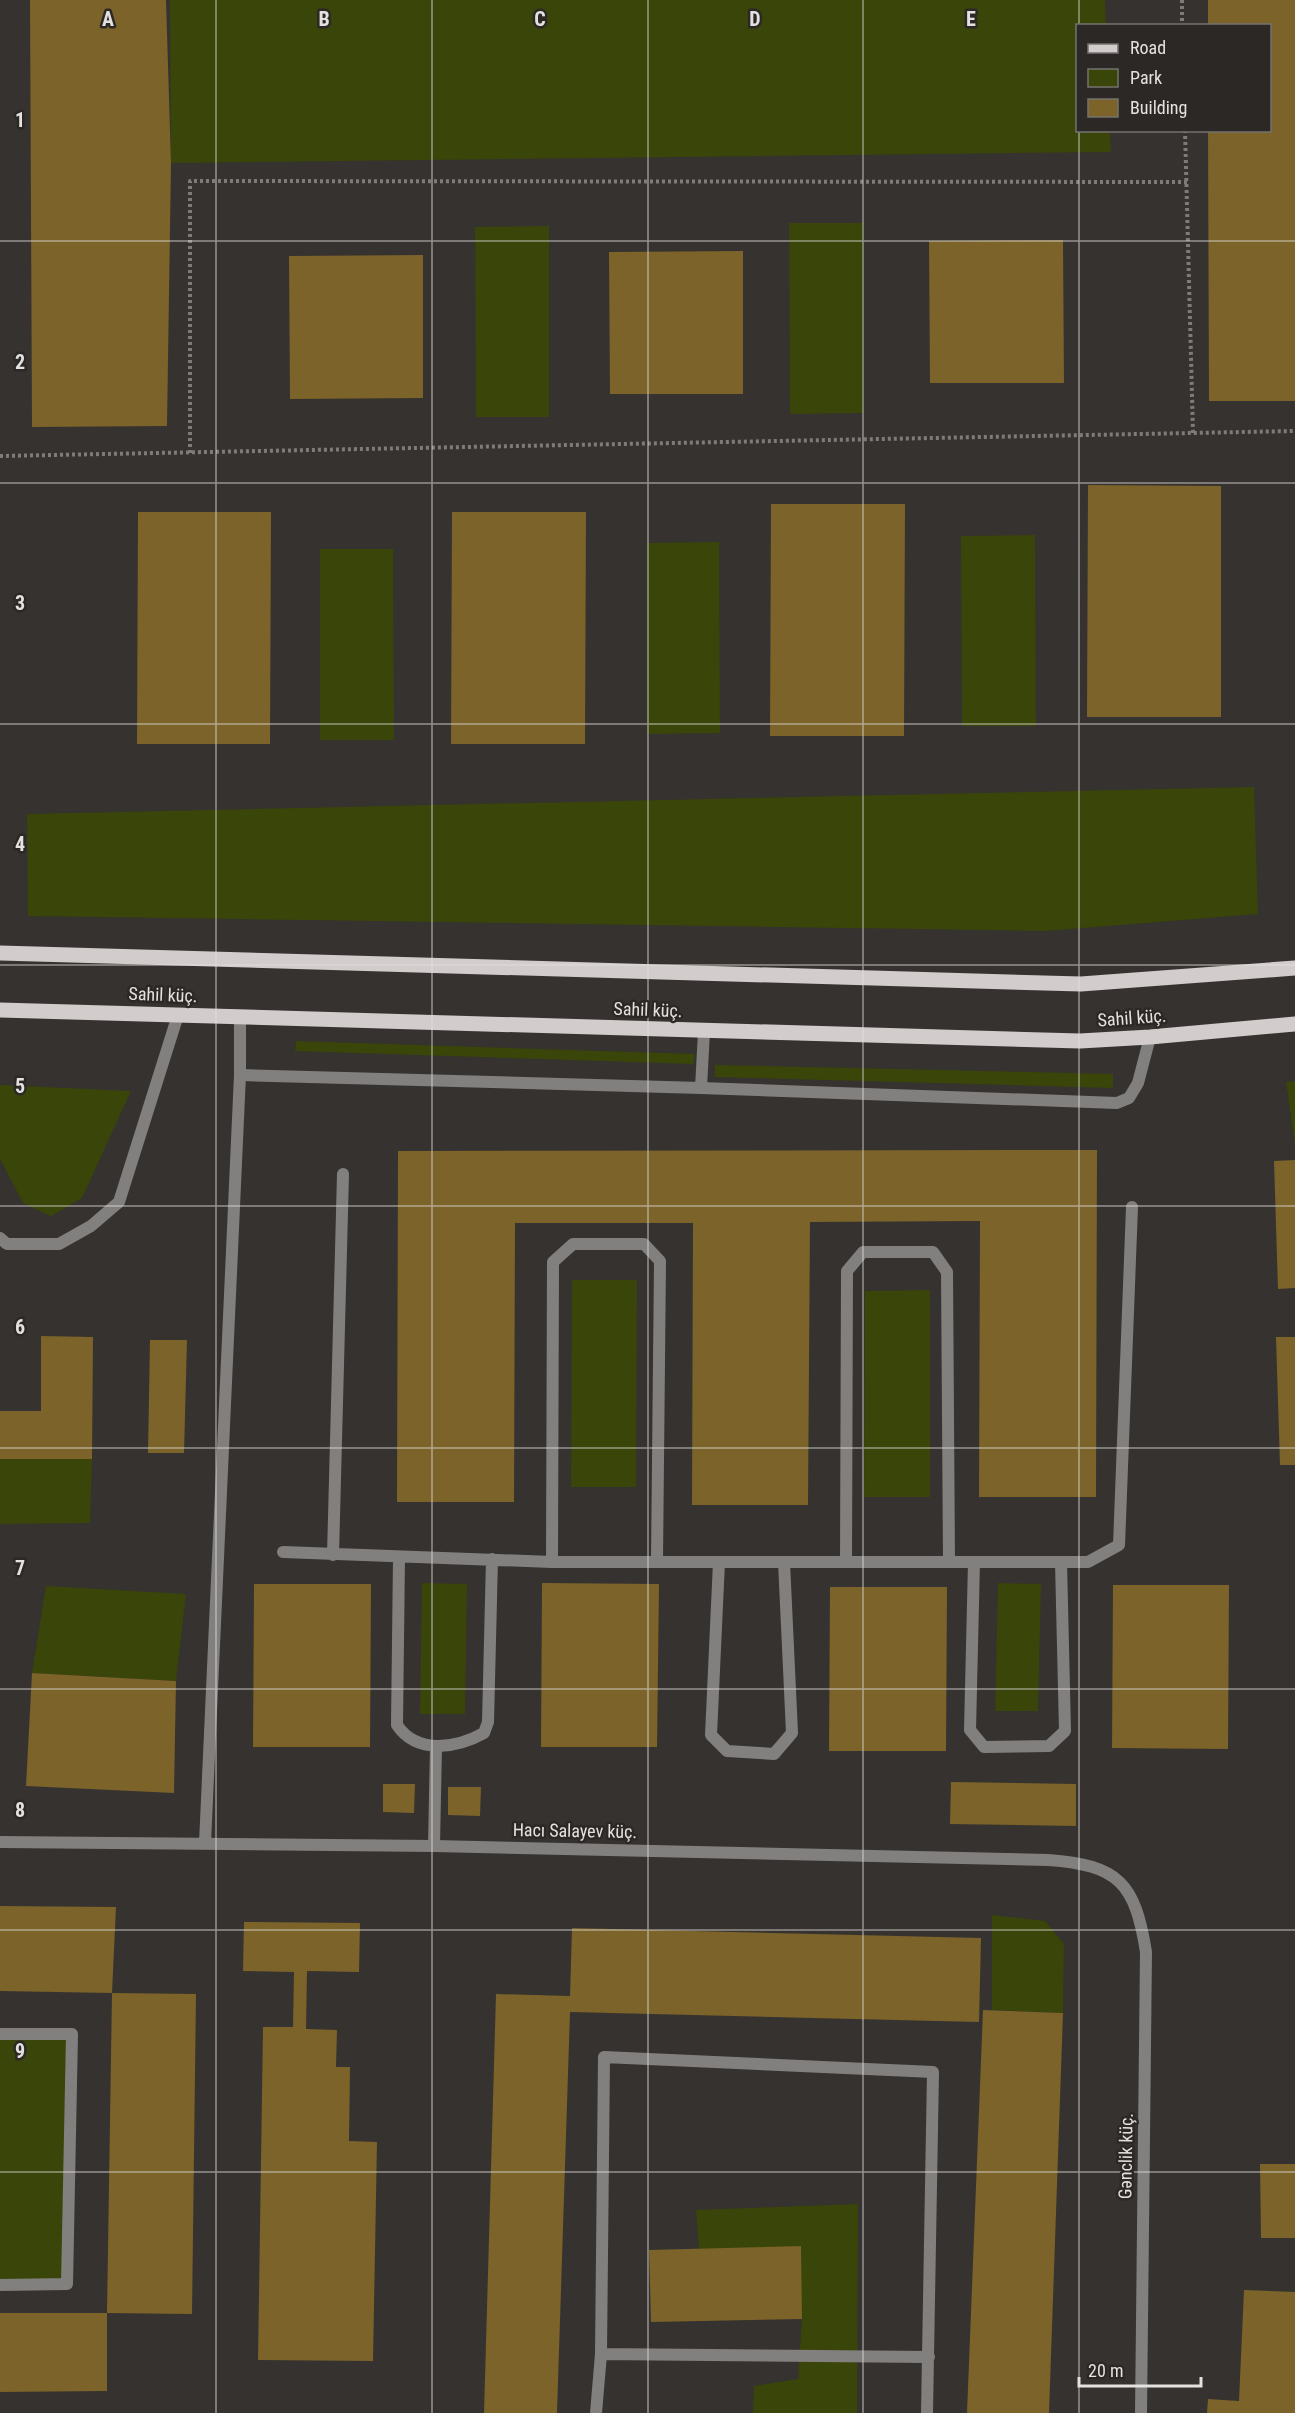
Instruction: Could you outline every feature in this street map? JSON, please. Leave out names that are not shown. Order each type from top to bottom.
[{"type":"main road","name":"Sahil küç.","points":[[0,953],[1081,984],[1295,968]]},
{"type":"main road","name":"Sahil küç.","points":[[0,1010],[1080,1041],[1295,1024]]},
{"type":"street","points":[[0,1238],[7,1244],[59,1244],[91,1226],[119,1202],[178,1015]]},
{"type":"street","points":[[205,1843],[240,1075],[240,1018]]},
{"type":"street","points":[[701,1088],[704,1031]]},
{"type":"street","points":[[240,1075],[1117,1103],[1129,1098],[1138,1083],[1150,1037]]},
{"type":"street","points":[[333,1555],[344,1174]]},
{"type":"street","points":[[283,1552],[552,1562],[1088,1562],[1119,1545],[1132,1208]]},
{"type":"street","points":[[552,1562],[553,1262],[573,1244],[644,1244],[660,1261],[657,1562]]},
{"type":"street","points":[[846,1562],[847,1271],[863,1252],[933,1252],[947,1272],[949,1562]]},
{"type":"street","points":[[399,1557],[397,1725],[403,1734],[413,1741],[436,1746],[465,1744],[484,1733],[488,1722],[492,1559]]},
{"type":"street","points":[[719,1562],[711,1735],[728,1751],[774,1754],[792,1733],[784,1562]]},
{"type":"street","points":[[975,1562],[970,1730],[984,1747],[1049,1746],[1065,1731],[1061,1563]]},
{"type":"street","points":[[434,1846],[436,1746]]},
{"type":"street","name":"Hacı Salayev küç.","points":[[0,1842],[434,1846],[1067,1861],[1102,1869],[1122,1883],[1133,1901]]},
{"type":"street","name":"Gənclik küç.","points":[[1133,1901],[1142,1922],[1146,1952],[1141,2413]]},
{"type":"street","points":[[0,2034],[72,2034],[67,2284],[0,2285]]},
{"type":"street","points":[[596,2413],[601,2354],[604,2057],[933,2072],[927,2413]]},
{"type":"street","points":[[601,2354],[929,2357]]},
{"type":"path","points":[[1182,0],[1182,24]]},
{"type":"path","points":[[1185,132],[1193,433]]},
{"type":"path","points":[[190,453],[190,181],[1187,182]]},
{"type":"path","points":[[0,456],[1295,431]]},
{"type":"green space","points":[[170,0],[1105,0],[1106,24],[1076,24],[1076,132],[1110,132],[1111,152],[171,163]]},
{"type":"green space","points":[[789,223],[863,223],[863,413],[790,414]]},
{"type":"green space","points":[[549,226],[549,417],[476,417],[475,227]]},
{"type":"green space","points":[[1035,535],[1036,726],[962,726],[961,536]]},
{"type":"green space","points":[[719,542],[720,733],[647,734],[647,543]]},
{"type":"green space","points":[[320,549],[393,549],[394,740],[320,740]]},
{"type":"green space","points":[[1254,787],[1258,914],[1045,931],[28,916],[27,814]]},
{"type":"green space","points":[[296,1041],[695,1054],[693,1064],[295,1051]]},
{"type":"green space","points":[[715,1065],[1113,1074],[1113,1088],[715,1077]]},
{"type":"green space","points":[[1295,1081],[1295,1144],[1286,1082]]},
{"type":"green space","points":[[0,1085],[131,1091],[82,1198],[51,1216],[23,1203],[0,1159]]},
{"type":"green space","points":[[572,1280],[637,1280],[636,1487],[571,1487]]},
{"type":"green space","points":[[930,1290],[930,1497],[864,1497],[865,1291]]},
{"type":"green space","points":[[0,1459],[92,1459],[90,1523],[0,1524]]},
{"type":"green space","points":[[422,1583],[467,1584],[465,1714],[420,1714]]},
{"type":"green space","points":[[998,1583],[1041,1584],[1038,1711],[995,1711]]},
{"type":"green space","points":[[46,1586],[186,1594],[176,1681],[32,1673]]},
{"type":"green space","points":[[992,1915],[1045,1921],[1064,1944],[1063,2013],[992,2010]]},
{"type":"green space","points":[[0,2034],[72,2034],[67,2284],[0,2285]]},
{"type":"green space","points":[[858,2204],[857,2413],[753,2413],[754,2386],[798,2379],[802,2319],[699,2249],[696,2210]]},
{"type":"building","points":[[30,0],[166,0],[171,163],[167,426],[32,427]]},
{"type":"building","points":[[1208,0],[1295,0],[1295,401],[1209,401],[1208,132],[1271,132],[1271,24],[1208,24]]},
{"type":"building","points":[[1063,240],[1064,383],[930,383],[929,241]]},
{"type":"building","points":[[743,251],[743,394],[610,394],[609,252]]},
{"type":"building","points":[[423,255],[423,398],[290,399],[289,256]]},
{"type":"building","points":[[1088,485],[1221,486],[1221,717],[1087,717]]},
{"type":"building","points":[[771,504],[905,504],[904,736],[770,736]]},
{"type":"building","points":[[138,512],[271,512],[270,744],[137,744]]},
{"type":"building","points":[[452,512],[586,512],[585,744],[451,744]]},
{"type":"building","points":[[1097,1150],[1096,1497],[979,1497],[980,1221],[810,1222],[808,1505],[692,1505],[693,1223],[515,1223],[514,1502],[397,1502],[398,1151]]},
{"type":"building","points":[[1295,1160],[1295,1288],[1278,1289],[1274,1161]]},
{"type":"building","points":[[41,1336],[93,1337],[92,1459],[0,1459],[0,1411],[41,1411]]},
{"type":"building","points":[[1276,1337],[1295,1337],[1295,1465],[1280,1465]]},
{"type":"building","points":[[150,1340],[187,1340],[184,1453],[148,1453]]},
{"type":"building","points":[[542,1583],[659,1584],[657,1747],[541,1747]]},
{"type":"building","points":[[254,1584],[371,1584],[370,1747],[253,1747]]},
{"type":"building","points":[[1113,1585],[1229,1585],[1228,1749],[1112,1748]]},
{"type":"building","points":[[830,1587],[947,1587],[946,1751],[829,1751]]},
{"type":"building","points":[[32,1673],[176,1681],[174,1793],[26,1786]]},
{"type":"building","points":[[951,1782],[1076,1784],[1076,1826],[950,1824]]},
{"type":"building","points":[[383,1784],[415,1784],[414,1813],[383,1812]]},
{"type":"building","points":[[448,1787],[481,1787],[480,1816],[448,1815]]},
{"type":"building","points":[[0,1906],[116,1907],[112,1993],[0,1991]]},
{"type":"building","points":[[244,1922],[360,1923],[359,1972],[307,1971],[306,2029],[337,2030],[336,2067],[350,2067],[349,2141],[377,2142],[373,2361],[258,2360],[263,2027],[293,2027],[294,1972],[243,1971]]},
{"type":"building","points":[[572,1928],[981,1938],[979,2022],[570,2012],[557,2413],[484,2413],[496,1994],[570,1996]]},
{"type":"building","points":[[112,1993],[196,1994],[192,2314],[107,2313]]},
{"type":"building","points":[[983,2010],[1063,2013],[1049,2413],[967,2413]]},
{"type":"building","points":[[1260,2164],[1295,2164],[1295,2238],[1261,2238]]},
{"type":"building","points":[[801,2246],[802,2319],[651,2322],[649,2250]]},
{"type":"building","points":[[1244,2290],[1295,2292],[1295,2413],[1207,2413],[1208,2399],[1239,2401]]},
{"type":"building","points":[[0,2313],[107,2313],[107,2391],[0,2392]]}]
